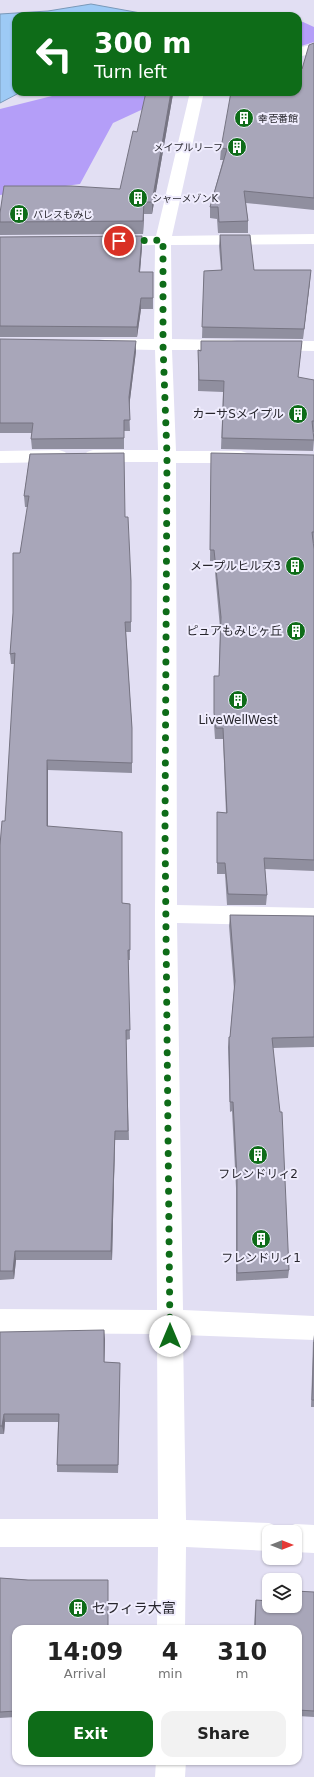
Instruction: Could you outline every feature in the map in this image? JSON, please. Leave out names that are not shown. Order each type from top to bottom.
[{"type":"street","points":[[302,52],[314,48]]},
{"type":"street","points":[[171,1625],[172,1533],[166,914],[167,456],[163,345],[163,240],[196,96]]},
{"type":"street","points":[[93,241],[314,239]]},
{"type":"street","points":[[91,344],[314,346]]},
{"type":"street","points":[[0,456],[167,456],[260,458]]},
{"type":"street","points":[[166,914],[314,917]]},
{"type":"street","points":[[0,1321],[170,1322],[314,1328]]},
{"type":"street","points":[[0,1533],[172,1533],[262,1537]]},
{"type":"street","points":[[302,1538],[314,1539]]},
{"type":"street","points":[[170,1777],[171,1765]]},
{"type":"shaded area","points":[[302,22],[314,27],[314,42],[302,46]]},
{"type":"shaded area","points":[[52,96],[171,96],[113,123],[80,184],[0,195],[0,109]]},
{"type":"water","points":[[91,4],[135,12],[32,12]]},
{"type":"water","points":[[12,13],[12,96],[13,96],[0,103],[0,14]]},
{"type":"building","points":[[314,43],[314,198],[244,191],[248,221],[219,222],[218,207],[210,207],[227,149],[221,148],[230,96],[302,96],[302,69],[309,45]]},
{"type":"building","points":[[145,96],[170,96],[152,202],[144,202],[143,221],[0,222],[4,186],[71,186],[120,189],[133,131],[137,132]]},
{"type":"building","points":[[220,235],[250,235],[254,270],[311,270],[304,329],[202,327],[204,271],[222,270]]},
{"type":"building","points":[[142,236],[139,272],[153,272],[153,298],[141,298],[137,327],[0,326],[0,237]]},
{"type":"building","points":[[0,339],[136,341],[129,397],[130,420],[124,420],[124,438],[31,439],[33,423],[0,423]]},
{"type":"building","points":[[201,341],[302,341],[298,377],[314,380],[314,421],[312,421],[314,440],[222,438],[224,381],[199,380],[198,350],[201,351]]},
{"type":"building","points":[[124,453],[125,517],[128,517],[131,581],[131,622],[125,622],[132,728],[132,763],[47,760],[47,826],[122,832],[122,903],[130,904],[130,950],[128,950],[130,1030],[126,1030],[128,1131],[115,1131],[111,1251],[15,1251],[13,1271],[0,1271],[0,845],[2,821],[5,821],[15,653],[10,654],[13,613],[13,553],[20,553],[29,496],[24,496],[30,454]]},
{"type":"building","points":[[211,453],[314,455],[314,532],[312,532],[314,549],[314,860],[264,858],[267,895],[228,894],[225,863],[217,863],[217,812],[227,813],[223,728],[216,728],[214,713],[214,676],[219,676],[221,617],[214,550],[210,550]]},
{"type":"building","points":[[230,915],[314,916],[314,1037],[272,1038],[280,1112],[282,1112],[289,1270],[237,1273],[237,1179],[233,1102],[230,1102],[229,1037],[235,981]]},
{"type":"building","points":[[104,1330],[104,1362],[120,1363],[118,1465],[57,1465],[59,1414],[4,1414],[2,1426],[0,1426],[0,1332]]},
{"type":"building","points":[[314,1342],[314,1400],[312,1400]]},
{"type":"building","points":[[0,1578],[28,1580],[108,1580],[108,1625],[12,1625],[12,1711],[0,1712]]},
{"type":"building","points":[[302,1591],[314,1592],[314,1711],[302,1710],[302,1625],[255,1625],[256,1600],[262,1600],[262,1613],[302,1613]]},
{"type":"place","name":"幸壱番館","points":[[244,118]]},
{"type":"place","name":"メイプルリーフ","points":[[237,147]]},
{"type":"place","name":"シャーメゾンK","points":[[138,198]]},
{"type":"place","name":"パレスもみじ","points":[[19,214]]},
{"type":"place","name":"カーサSメイプル","points":[[298,414]]},
{"type":"place","name":"メープルヒルズ3","points":[[295,566]]},
{"type":"place","name":"ピュアもみじヶ丘","points":[[296,631]]},
{"type":"place","name":"LiveWellWest","points":[[238,700]]},
{"type":"place","name":"フレンドリィ2","points":[[258,1155]]},
{"type":"place","name":"フレンドリィ1","points":[[261,1239]]},
{"type":"place","name":"セフィラ大富","points":[[78,1608]]},
{"type":"route","points":[[119,241],[163,240],[163,345],[167,456],[165,829],[170,1336]]}]
